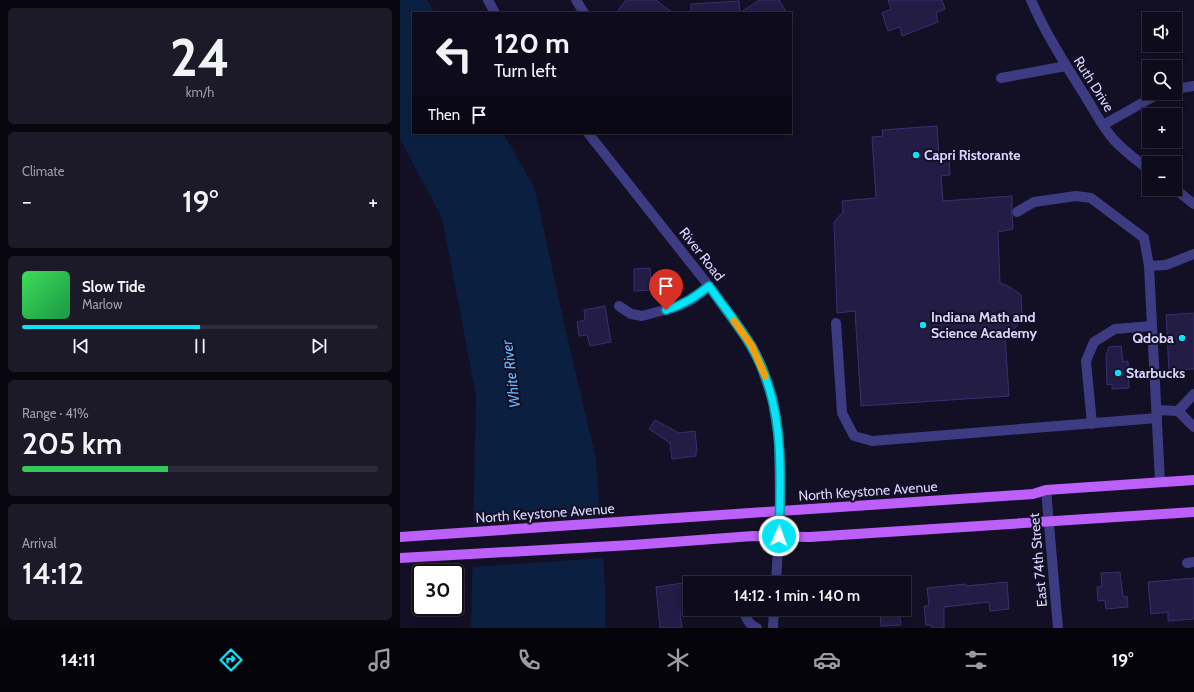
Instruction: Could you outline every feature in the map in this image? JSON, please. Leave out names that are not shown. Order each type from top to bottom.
[{"type":"main road","name":"North Keystone Avenue","points":[[400,537],[631,522],[844,505],[1033,494],[1046,490],[1194,480]]},
{"type":"main road","points":[[400,558],[632,545],[753,536],[810,537],[1194,512]]},
{"type":"street","points":[[488,0],[494,12]]},
{"type":"street","points":[[576,0],[583,12]]},
{"type":"street","name":"Ruth Drive","points":[[1032,0],[1037,13],[1066,66],[1103,125],[1125,151],[1142,164]]},
{"type":"street","points":[[1001,78],[1066,66]]},
{"type":"street","points":[[1182,88],[1194,86]]},
{"type":"street","points":[[1103,125],[1148,100]]},
{"type":"street","name":"River Road","points":[[589,134],[709,286],[752,346],[760,362],[775,412],[779,439],[780,511],[776,576]]},
{"type":"street","points":[[1182,195],[1194,204]]},
{"type":"street","points":[[1017,212],[1034,202],[1076,196],[1091,198],[1144,238],[1150,266],[1160,482]]},
{"type":"street","points":[[1150,266],[1166,265],[1194,254]]},
{"type":"street","points":[[619,306],[632,314],[642,316],[679,306],[693,299],[709,286]]},
{"type":"street","points":[[836,323],[842,412],[854,436],[872,441],[1092,424],[1178,411],[1194,394]]},
{"type":"street","points":[[1092,424],[1086,362],[1094,342],[1115,329],[1152,326]]},
{"type":"street","points":[[1178,411],[1194,426]]},
{"type":"street","name":"East 74th Street","points":[[1046,490],[1058,628]]},
{"type":"street","points":[[746,616],[750,624],[757,628]]},
{"type":"street","points":[[771,628],[773,616]]},
{"type":"water","name":"White River","points":[[400,0],[427,0],[434,12],[412,12],[412,134],[504,134],[535,189],[564,323],[596,459],[605,585],[605,628],[471,628],[476,394],[442,218],[400,139]]},
{"type":"pier","points":[[602,516],[605,558],[471,567],[471,524]]},
{"type":"building","points":[[626,0],[656,0],[672,12],[617,12]]},
{"type":"building","points":[[759,0],[779,0],[786,12],[741,12]]},
{"type":"building","points":[[888,0],[942,0],[945,9],[936,13],[938,22],[902,36],[900,27],[888,31],[882,13],[891,9]]},
{"type":"building","points":[[739,1],[740,12],[691,12],[691,4]]},
{"type":"building","points":[[937,126],[939,158],[949,157],[950,175],[941,176],[943,201],[1012,196],[1011,212],[1013,229],[998,232],[1000,283],[1010,287],[1021,295],[1022,314],[1017,326],[1005,336],[1009,396],[861,406],[855,311],[837,313],[834,222],[843,212],[842,201],[876,198],[872,137],[883,136],[882,130]]},
{"type":"building","points":[[650,268],[651,290],[634,291],[634,269]]},
{"type":"building","points":[[605,306],[611,342],[590,346],[587,335],[579,336],[577,322],[585,320],[584,310]]},
{"type":"building","points":[[1194,313],[1194,369],[1169,370],[1166,315]]},
{"type":"building","points":[[1121,346],[1123,362],[1128,361],[1129,388],[1112,389],[1112,384],[1107,385],[1106,355],[1109,347]]},
{"type":"building","points":[[655,420],[679,433],[695,431],[696,456],[672,459],[670,443],[649,429]]},
{"type":"building","points":[[1120,572],[1123,597],[1127,596],[1128,607],[1106,609],[1105,600],[1098,601],[1097,587],[1102,586],[1101,573]]},
{"type":"building","points":[[1194,578],[1194,619],[1168,621],[1168,612],[1151,614],[1148,582]]},
{"type":"building","points":[[1007,582],[1009,609],[990,611],[989,602],[944,607],[944,628],[932,628],[931,625],[926,625],[924,606],[929,606],[927,588]]},
{"type":"building","points":[[683,583],[683,614],[680,614],[682,628],[660,628],[656,587]]},
{"type":"building","points":[[880,616],[900,616],[901,625],[881,626]]},
{"type":"slow traffic","points":[[734,321],[752,346],[765,376]]},
{"type":"place","name":"Capri Ristorante","points":[[916,155]]},
{"type":"place","name":"Indiana Math and Science Academy","points":[[923,325]]},
{"type":"place","name":"Qdoba","points":[[1182,338]]},
{"type":"place","name":"Starbucks","points":[[1118,373]]},
{"type":"route","points":[[666,310],[679,306],[693,299],[709,286],[752,346],[760,362],[773,400],[779,439],[779,536]]}]
